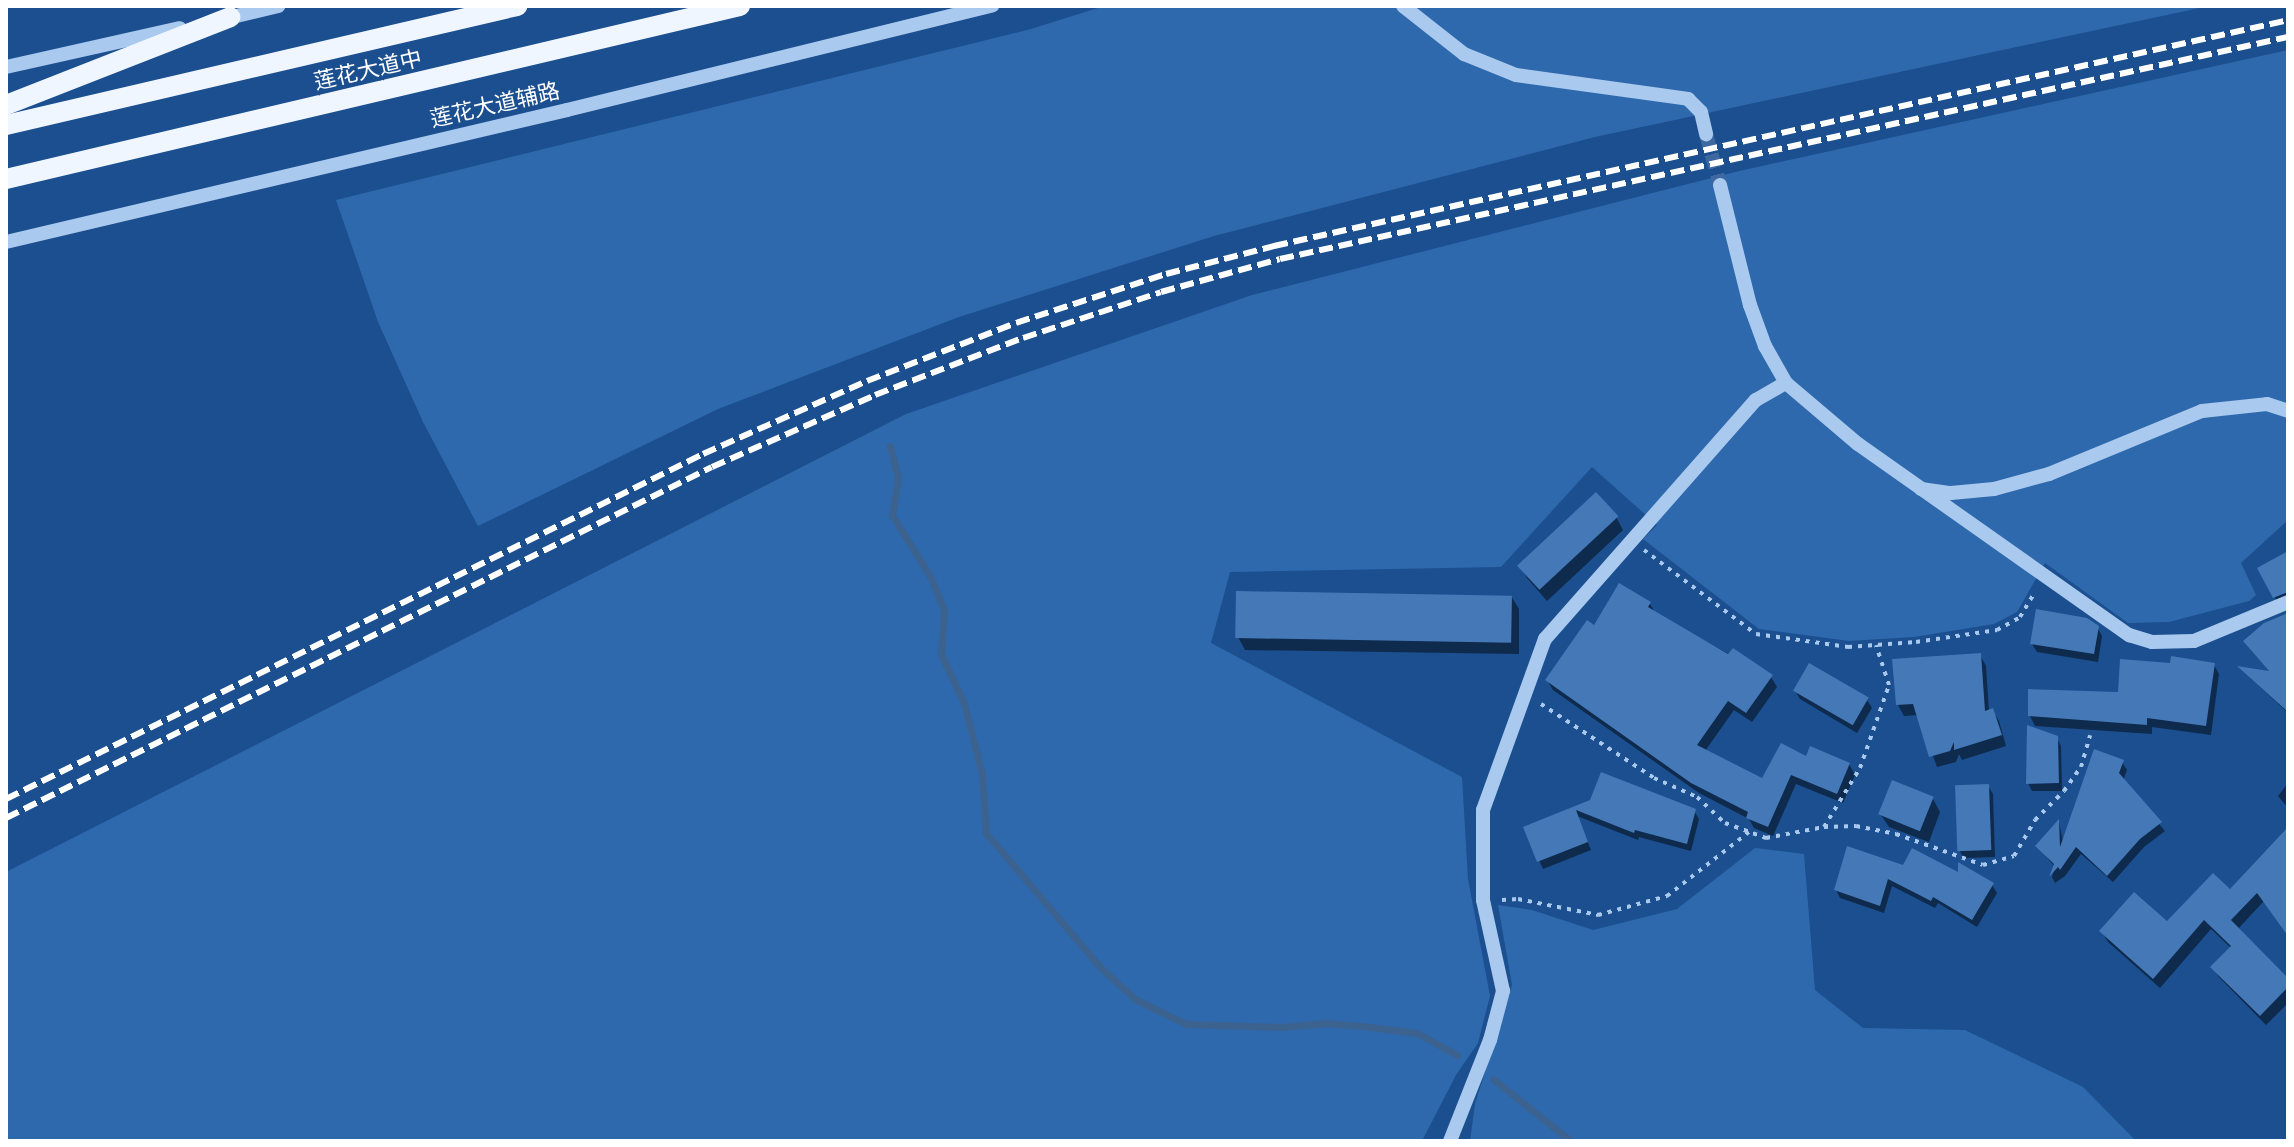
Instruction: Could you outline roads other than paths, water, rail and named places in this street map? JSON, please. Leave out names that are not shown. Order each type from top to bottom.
[{"type":"main road","name":"莲花大道中","points":[[6,125],[517,6]]},
{"type":"main road","name":"莲花大道中","points":[[6,179],[740,6]]},
{"type":"main road","points":[[6,105],[230,17]]},
{"type":"street","points":[[6,67],[278,6]]},
{"type":"street","name":"莲花大道辅路","points":[[6,242],[992,6]]},
{"type":"street","points":[[1403,6],[1464,54],[1516,75],[1688,99],[1701,112],[1706,134]]},
{"type":"street","points":[[1720,185],[1750,305],[1765,346],[1786,383],[1858,444],[1919,489],[2129,635],[2152,642],[2194,641],[2288,602]]},
{"type":"street","points":[[1450,1141],[1490,1040],[1503,991],[1483,900],[1483,810],[1545,639],[1756,400],[1786,383]]},
{"type":"street","points":[[1919,489],[1951,493],[1994,489],[2035,478],[2202,411],[2267,404],[2288,411]]},
{"type":"waterway","points":[[890,446],[898,478],[892,515],[931,578],[944,611],[941,654],[964,703],[982,774],[986,833],[1100,967],[1135,999],[1186,1024],[1281,1027],[1327,1023],[1363,1026],[1417,1033],[1457,1055]]},
{"type":"waterway","points":[[1493,1079],[1571,1141]]},
{"type":"tunnel","points":[[1706,134],[1720,185]]},
{"type":"railway","points":[[6,799],[703,454],[867,381],[1016,323],[1166,274],[1274,246],[2288,20]]},
{"type":"railway","points":[[6,818],[712,467],[875,395],[1023,338],[1161,292],[1280,259],[2288,37]]}]
